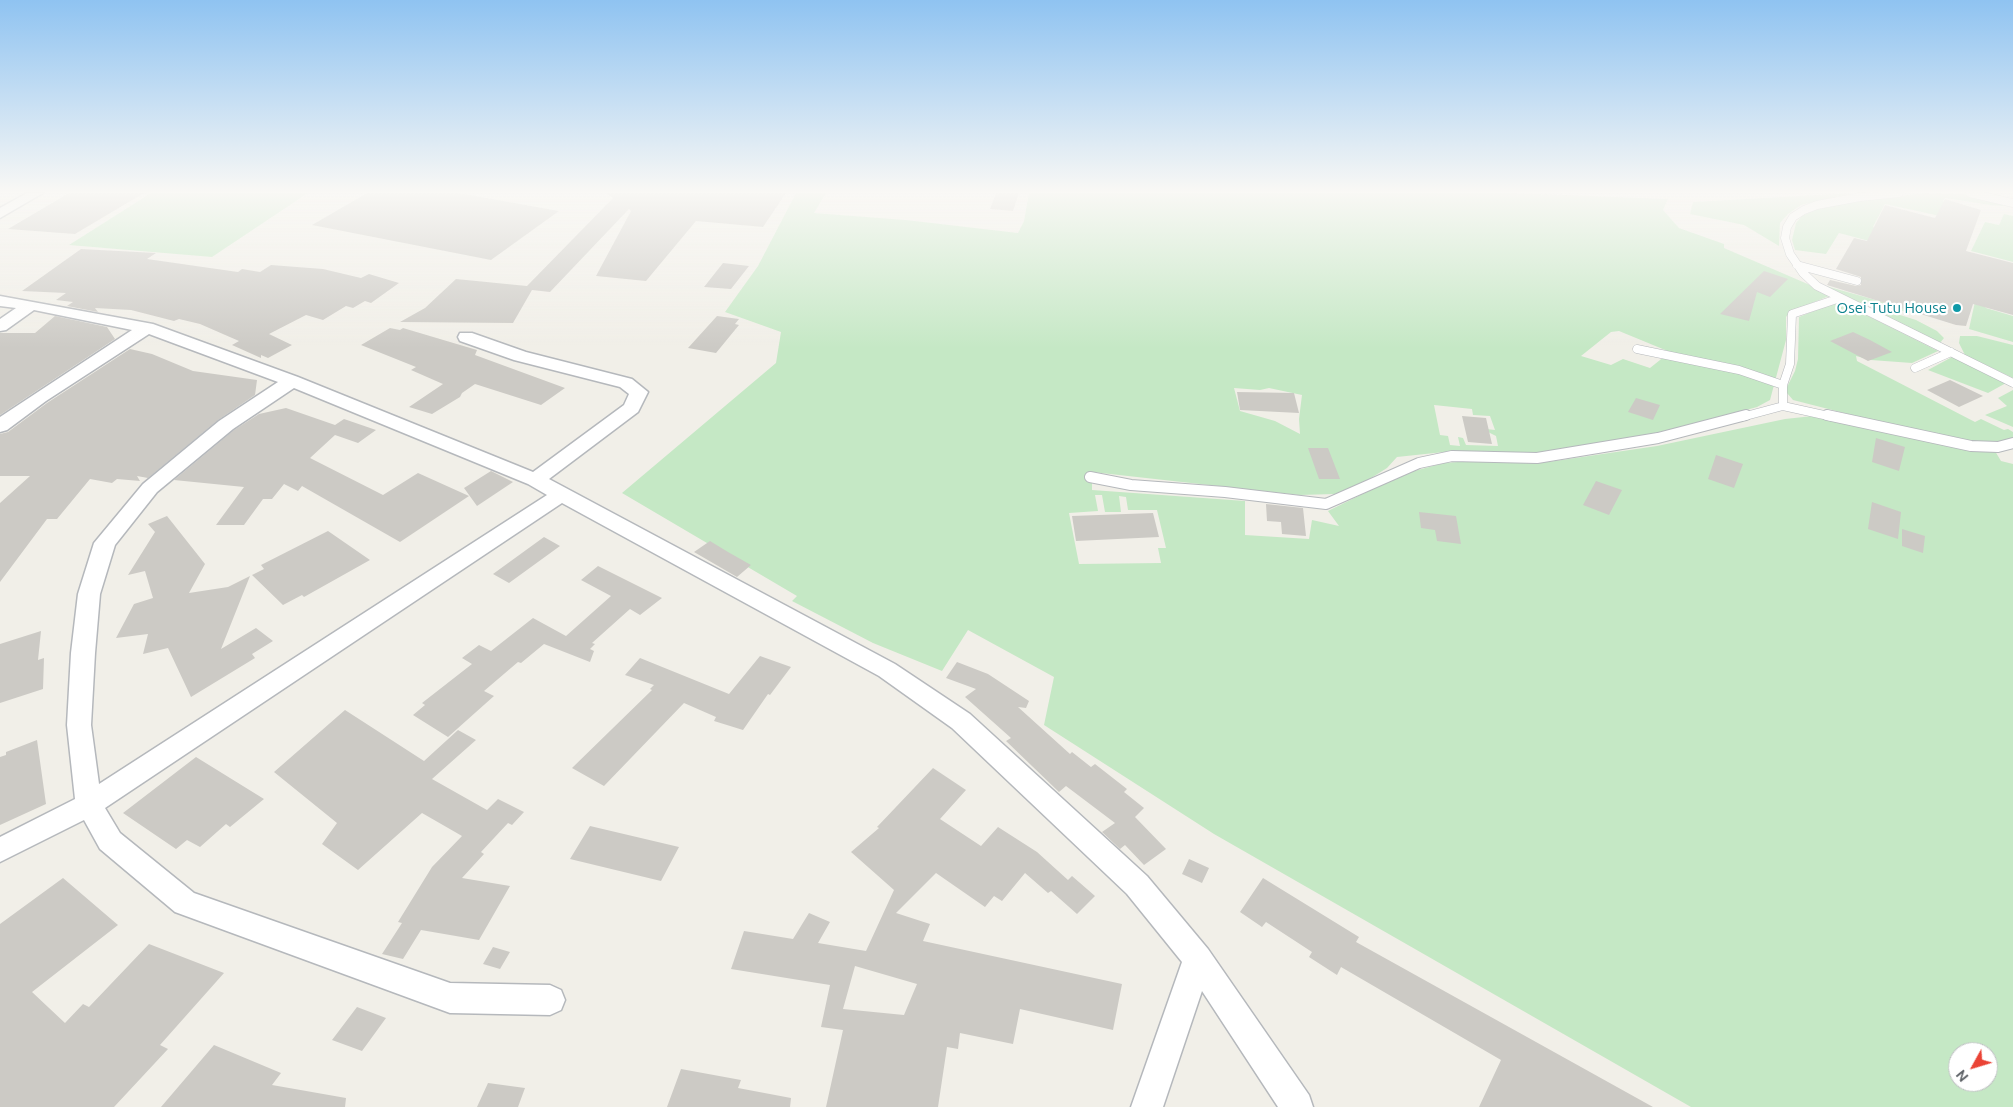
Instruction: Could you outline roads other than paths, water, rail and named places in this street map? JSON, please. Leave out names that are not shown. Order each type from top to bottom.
[{"type":"street","points":[[0,301],[31,305],[147,328],[292,382],[535,480],[887,670],[961,721],[1137,885],[1198,959],[1297,1107]]},
{"type":"street","points":[[0,326],[31,305]]},
{"type":"street","points":[[0,426],[40,397],[147,328]]},
{"type":"street","points":[[466,337],[520,356],[626,383],[639,392],[632,408],[535,480]]},
{"type":"street","points":[[292,382],[226,425],[150,488],[105,543],[89,594],[83,653],[79,725],[90,805],[110,841],[185,903],[450,998],[550,1000]]},
{"type":"street","points":[[0,850],[90,805],[562,494]]},
{"type":"street","points":[[1147,1107],[1198,959]]},
{"type":"lane","points":[[1787,245],[1790,254],[1817,286],[2013,382]]},
{"type":"lane","points":[[1798,265],[1857,281]]},
{"type":"lane","points":[[1783,406],[1783,385],[1790,364],[1792,314],[1840,298]]},
{"type":"lane","points":[[1637,349],[1739,370],[1783,385]]},
{"type":"lane","points":[[1915,368],[1951,352]]},
{"type":"lane","points":[[1090,477],[1131,485],[1225,492],[1326,504],[1419,463],[1452,456],[1537,458],[1658,438],[1783,406],[1971,446],[1998,446],[2013,442]]},
{"type":"place","name":"Osei Tutu House","points":[[1957,308]]}]
